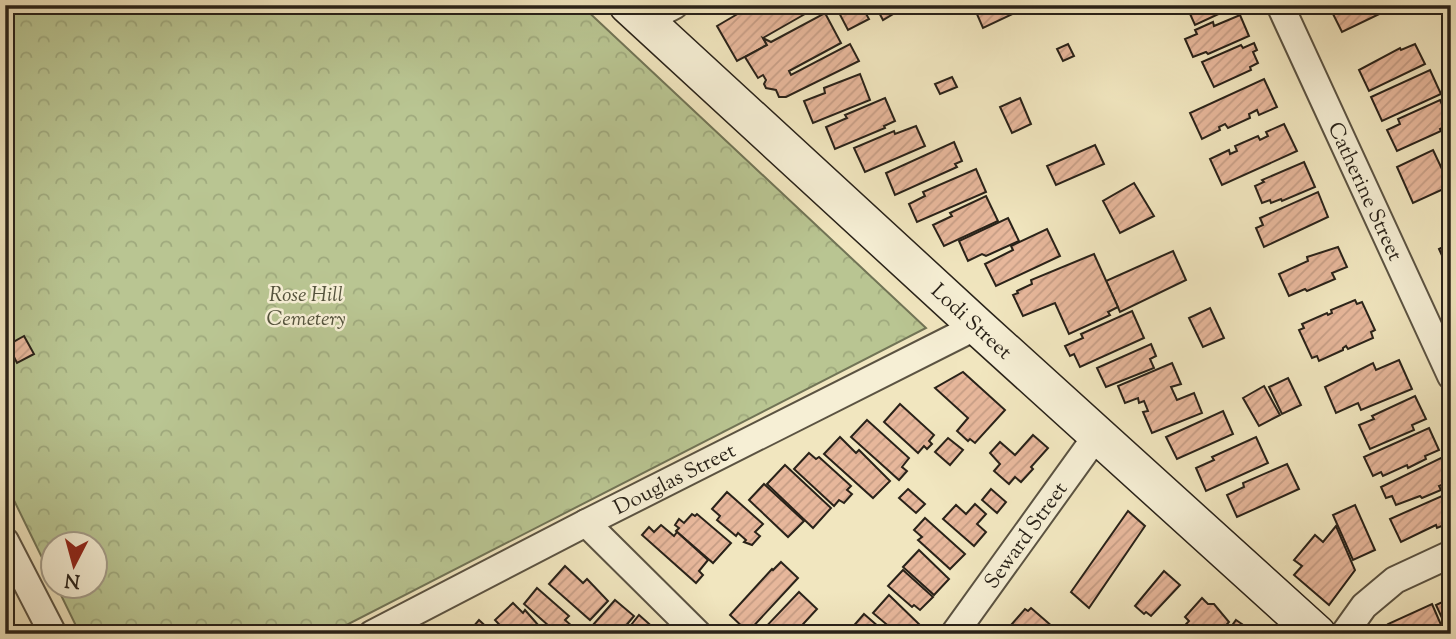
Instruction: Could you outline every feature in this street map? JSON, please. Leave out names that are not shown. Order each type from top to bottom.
[{"type":"street","name":"Catherine Street","points":[[1280,5],[1451,376]]},
{"type":"street","name":"Lodi Street","points":[[649,10],[976,326],[1317,634]]},
{"type":"street","name":"Douglas Street","points":[[372,634],[976,326]]},
{"type":"street","name":"Seward Street","points":[[954,634],[1098,434]]},
{"type":"street","points":[[586,523],[698,634]]},
{"type":"street","points":[[5,541],[53,634]]},
{"type":"street","points":[[1344,634],[1364,606],[1395,580],[1451,554]]},
{"type":"green space","name":"Rose Hill Cemetery","points":[[25,5],[581,5],[926,328],[329,634],[80,634],[63,600],[108,600],[108,530],[38,530],[38,549],[5,482],[5,16]]},
{"type":"building","points":[[753,5],[809,5],[812,10],[763,38],[767,45],[737,61],[717,26]]},
{"type":"building","points":[[835,5],[861,5],[869,19],[848,30]]},
{"type":"building","points":[[875,5],[895,5],[898,11],[883,20]]},
{"type":"building","points":[[973,5],[1017,5],[1019,11],[983,28]]},
{"type":"building","points":[[1186,5],[1238,5],[1195,25]]},
{"type":"building","points":[[1341,5],[1398,5],[1342,32],[1331,10]]},
{"type":"building","points":[[825,13],[841,43],[789,71],[791,75],[850,44],[859,61],[786,97],[779,97],[776,90],[766,88],[763,75],[758,78],[745,57],[767,45],[763,38],[771,42]]},
{"type":"building","points":[[1240,15],[1249,36],[1208,54],[1206,52],[1193,57],[1185,39],[1197,34],[1195,30],[1213,22],[1214,26]]},
{"type":"building","points":[[1254,43],[1257,50],[1253,52],[1258,63],[1250,67],[1251,70],[1214,87],[1202,62],[1241,45],[1243,48]]},
{"type":"building","points":[[1068,44],[1074,56],[1063,61],[1057,49]]},
{"type":"building","points":[[1415,44],[1425,64],[1369,91],[1359,70],[1400,48],[1401,50]]},
{"type":"building","points":[[1430,70],[1441,94],[1382,121],[1371,97]]},
{"type":"building","points":[[860,74],[870,100],[813,123],[804,101],[825,93],[824,88]]},
{"type":"building","points":[[952,77],[957,87],[940,94],[935,84]]},
{"type":"building","points":[[1264,79],[1277,107],[1259,115],[1257,110],[1249,114],[1250,118],[1228,128],[1225,124],[1219,127],[1220,130],[1202,139],[1190,113]]},
{"type":"building","points":[[885,98],[895,121],[884,126],[885,128],[835,149],[826,127],[847,118],[845,115]]},
{"type":"building","points":[[1020,98],[1031,124],[1012,133],[1000,107]]},
{"type":"building","points":[[1440,100],[1451,124],[1397,151],[1387,130],[1400,124],[1398,119]]},
{"type":"building","points":[[1284,124],[1297,151],[1222,185],[1210,159],[1229,150],[1230,154],[1237,151],[1235,146],[1258,136],[1260,140],[1268,136],[1266,132]]},
{"type":"building","points":[[916,126],[925,146],[865,172],[854,148],[894,131],[895,134]]},
{"type":"building","points":[[954,142],[962,161],[955,164],[957,167],[895,195],[886,173]]},
{"type":"building","points":[[1095,145],[1104,164],[1056,185],[1047,166]]},
{"type":"building","points":[[1433,150],[1450,186],[1413,203],[1397,167]]},
{"type":"building","points":[[1304,162],[1315,187],[1282,201],[1281,199],[1271,203],[1270,200],[1262,203],[1255,186],[1264,182],[1262,180]]},
{"type":"building","points":[[976,169],[986,192],[917,222],[909,204],[925,196],[923,192]]},
{"type":"building","points":[[1134,183],[1154,216],[1120,233],[1103,201]]},
{"type":"building","points":[[1318,192],[1328,217],[1264,247],[1256,228],[1263,225],[1260,218]]},
{"type":"building","points":[[986,196],[998,221],[944,246],[933,225],[952,216],[950,213]]},
{"type":"building","points":[[1008,218],[1019,241],[968,261],[959,241]]},
{"type":"building","points":[[1047,229],[1060,256],[996,286],[985,264],[1013,250],[1011,246]]},
{"type":"building","points":[[1451,243],[1451,273],[1450,273],[1439,249]]},
{"type":"building","points":[[1338,247],[1347,267],[1332,273],[1335,279],[1289,296],[1279,274],[1308,261],[1307,257]]},
{"type":"building","points":[[1173,251],[1186,280],[1120,312],[1106,281]]},
{"type":"building","points":[[1094,254],[1118,307],[1108,312],[1110,315],[1069,334],[1055,303],[1023,316],[1013,295],[1018,293],[1017,291],[1032,284],[1031,280]]},
{"type":"building","points":[[1355,300],[1357,304],[1362,302],[1375,330],[1371,332],[1373,338],[1348,349],[1346,346],[1319,361],[1317,356],[1312,358],[1299,330],[1304,328],[1302,324],[1327,313],[1328,315],[1332,313],[1331,310]]},
{"type":"building","points":[[1210,308],[1224,338],[1203,347],[1189,318]]},
{"type":"building","points":[[1132,311],[1144,338],[1080,367],[1074,354],[1070,356],[1065,346],[1083,338],[1081,334]]},
{"type":"building","points":[[24,336],[34,354],[17,363],[8,345]]},
{"type":"building","points":[[1151,344],[1156,356],[1150,359],[1154,368],[1106,387],[1097,368]]},
{"type":"building","points":[[1399,360],[1412,389],[1361,410],[1358,403],[1336,413],[1325,387],[1373,363],[1376,370]]},
{"type":"building","points":[[1172,363],[1181,384],[1171,387],[1177,400],[1194,393],[1202,413],[1152,433],[1143,412],[1148,411],[1144,401],[1139,403],[1138,398],[1125,403],[1118,386]]},
{"type":"building","points":[[963,372],[1005,410],[975,443],[970,439],[968,441],[957,431],[968,418],[935,388]]},
{"type":"building","points":[[1288,378],[1301,405],[1282,414],[1269,387]]},
{"type":"building","points":[[1264,386],[1280,415],[1259,426],[1243,398]]},
{"type":"building","points":[[1415,396],[1426,419],[1412,425],[1414,430],[1370,449],[1359,425]]},
{"type":"building","points":[[900,404],[934,435],[929,441],[932,444],[927,449],[924,446],[918,453],[884,422]]},
{"type":"building","points":[[1223,411],[1233,434],[1177,459],[1166,437]]},
{"type":"building","points":[[867,420],[909,458],[902,467],[907,471],[899,480],[851,437]]},
{"type":"building","points":[[1429,428],[1439,450],[1408,468],[1407,465],[1383,476],[1381,472],[1373,476],[1364,457]]},
{"type":"building","points":[[1033,435],[1048,448],[1021,482],[1015,477],[1009,484],[994,471],[1000,464],[990,453],[1000,442],[1015,455]]},
{"type":"building","points":[[840,437],[856,453],[859,450],[890,481],[873,498],[824,454]]},
{"type":"building","points":[[1256,437],[1268,463],[1206,491],[1196,468],[1214,460],[1212,457]]},
{"type":"building","points":[[948,438],[963,450],[950,465],[935,452]]},
{"type":"building","points":[[809,453],[816,459],[819,457],[851,486],[847,490],[852,494],[844,503],[839,500],[834,506],[794,469]]},
{"type":"building","points":[[1443,457],[1451,474],[1451,481],[1439,486],[1441,490],[1396,505],[1392,496],[1386,498],[1381,487]]},
{"type":"building","points":[[1287,464],[1299,489],[1237,517],[1227,495],[1244,487],[1243,483]]},
{"type":"building","points":[[785,465],[831,508],[813,528],[767,484]]},
{"type":"building","points":[[764,484],[804,521],[788,537],[749,500]]},
{"type":"building","points":[[908,489],[925,504],[916,513],[899,498]]},
{"type":"building","points":[[991,489],[1006,502],[997,513],[982,500]]},
{"type":"building","points":[[727,492],[763,524],[755,532],[760,536],[752,545],[744,542],[746,540],[738,533],[736,536],[717,520],[720,516],[712,509]]},
{"type":"building","points":[[1451,492],[1451,522],[1437,528],[1436,525],[1401,542],[1390,519]]},
{"type":"building","points":[[975,504],[986,514],[977,524],[986,532],[974,546],[943,519],[956,505],[966,514]]},
{"type":"building","points":[[1355,505],[1375,550],[1353,560],[1333,515]]},
{"type":"building","points":[[1128,511],[1145,526],[1089,608],[1071,592]]},
{"type":"building","points":[[692,514],[697,514],[731,543],[713,563],[676,531],[679,528],[675,525],[679,519],[684,523]]},
{"type":"building","points":[[925,518],[965,554],[950,569],[918,540],[922,537],[914,530]]},
{"type":"building","points":[[661,525],[674,536],[677,532],[708,560],[699,571],[703,575],[696,583],[642,535],[649,527],[654,532]]},
{"type":"building","points":[[1336,526],[1355,570],[1329,605],[1294,575],[1302,566],[1294,560],[1315,535],[1323,542]]},
{"type":"building","points":[[919,550],[949,579],[934,595],[903,567]]},
{"type":"building","points":[[781,562],[798,578],[748,632],[730,615]]},
{"type":"building","points":[[565,566],[583,583],[587,579],[608,601],[590,620],[549,584]]},
{"type":"building","points":[[903,570],[933,597],[920,610],[914,605],[912,607],[888,586]]},
{"type":"building","points":[[1164,571],[1180,585],[1151,616],[1146,612],[1144,614],[1135,606]]},
{"type":"building","points":[[537,588],[569,616],[565,620],[572,626],[565,634],[558,634],[524,604]]},
{"type":"building","points":[[799,592],[817,609],[794,634],[760,633]]},
{"type":"building","points":[[889,595],[922,627],[915,634],[898,634],[873,613]]},
{"type":"building","points":[[1202,598],[1208,604],[1214,604],[1229,622],[1218,634],[1177,634],[1189,621],[1185,617]]},
{"type":"building","points":[[1451,598],[1451,629],[1448,631],[1436,605]]},
{"type":"building","points":[[615,600],[634,616],[619,634],[585,634]]},
{"type":"building","points":[[513,603],[523,613],[525,610],[546,634],[508,634],[495,620]]},
{"type":"building","points":[[1432,604],[1445,634],[1386,634],[1383,628],[1388,624]]},
{"type":"building","points":[[1031,608],[1061,634],[1024,634],[1012,624],[1025,609],[1028,611]]},
{"type":"building","points":[[864,614],[887,634],[854,634],[850,630]]},
{"type":"building","points":[[639,615],[655,629],[651,634],[624,634]]},
{"type":"building","points":[[479,620],[494,634],[467,634]]},
{"type":"building","points":[[1236,620],[1255,633],[1255,634],[1226,634]]}]
